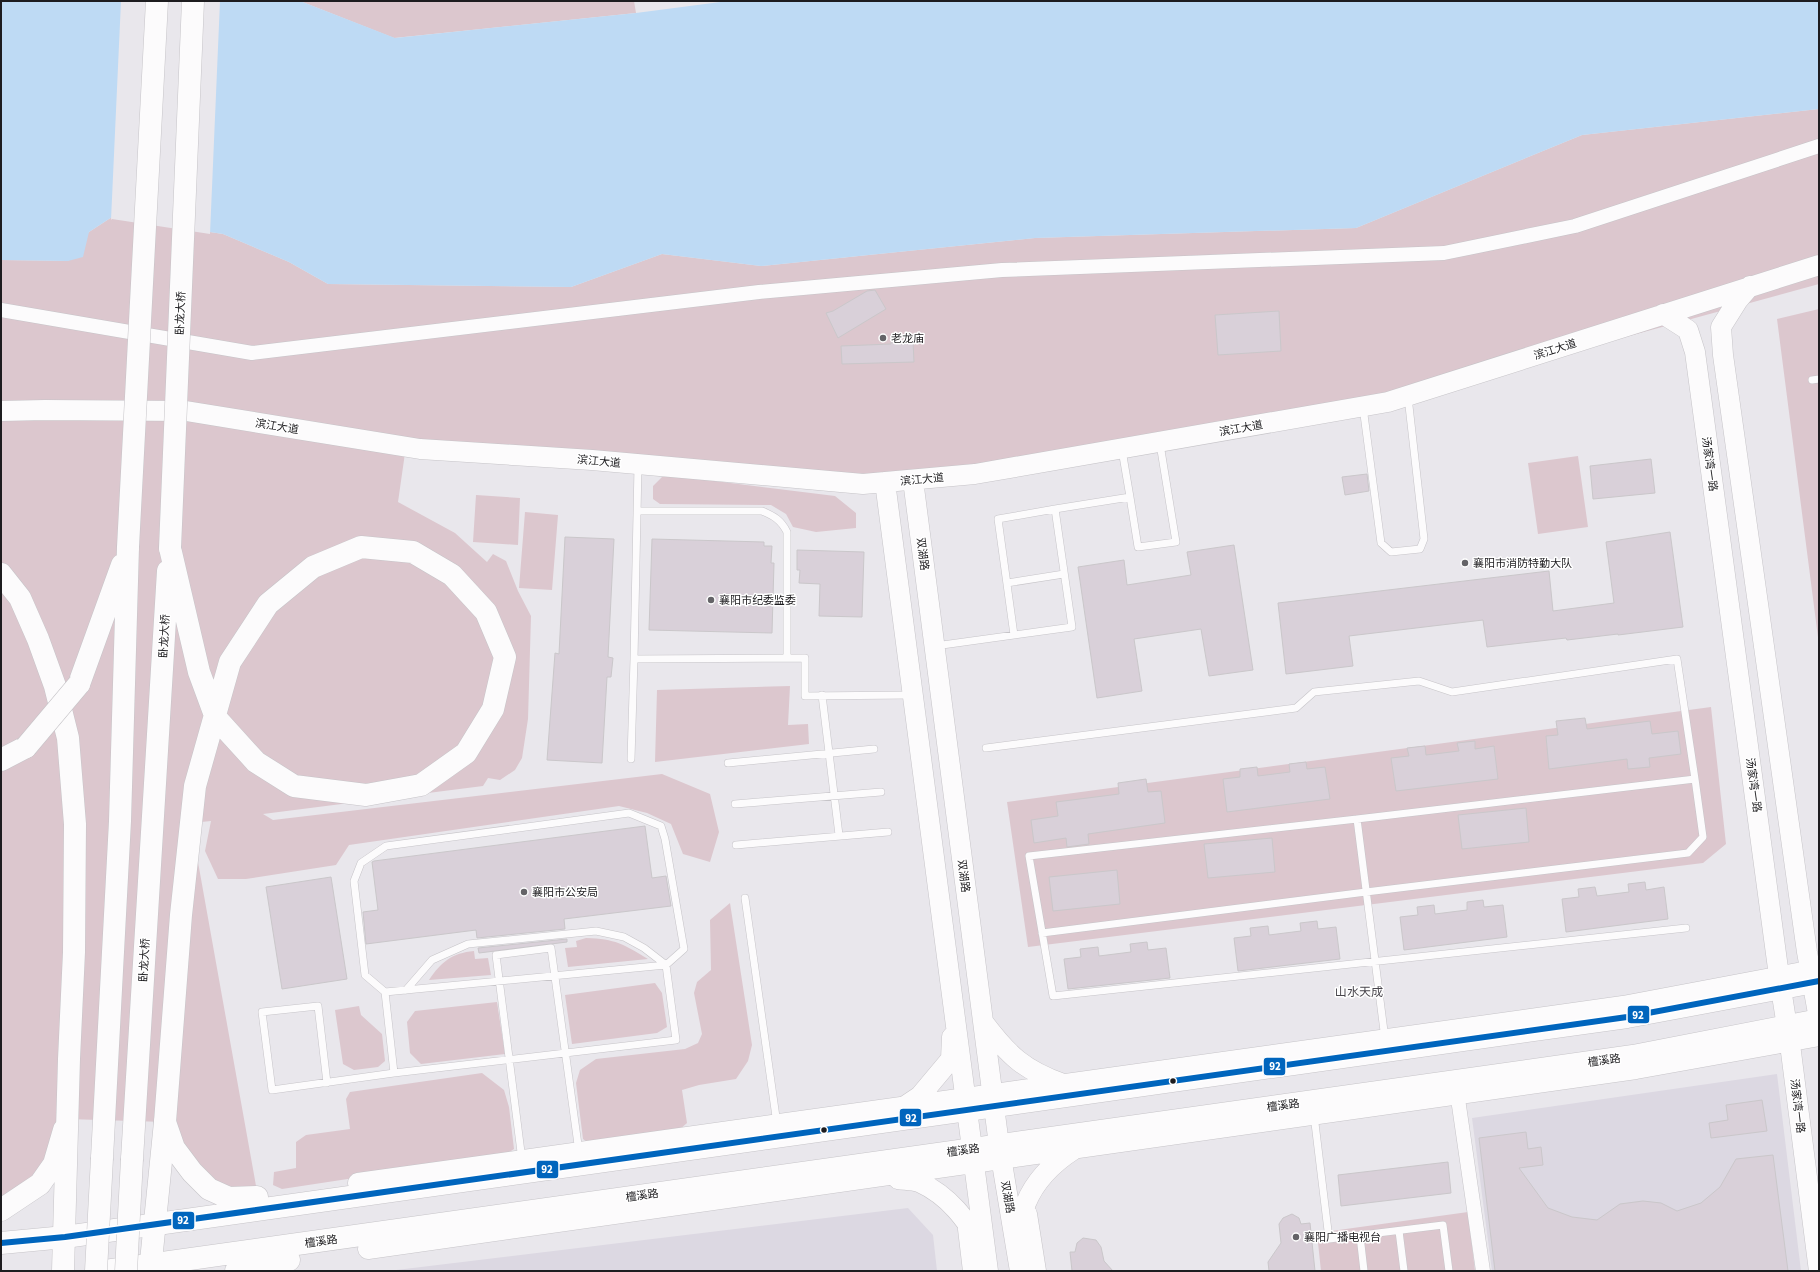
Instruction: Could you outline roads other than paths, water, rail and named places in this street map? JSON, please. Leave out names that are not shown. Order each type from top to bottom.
[{"type":"main road","points":[[96,1271],[120,821],[128,547],[157,1]]},
{"type":"main road","name":"卧龙大桥","points":[[126,1271],[170,548],[193,1]]},
{"type":"main road","points":[[1,760],[26,747],[79,684],[128,547]]},
{"type":"main road","points":[[150,1268],[165,1122],[181,915],[195,786],[212,727],[214,720],[216,713],[218,706],[230,662],[268,604],[313,567],[361,547],[414,552],[452,575],[486,612],[505,657],[493,709],[466,753],[422,785],[366,795],[294,786],[256,762],[216,718],[213,711],[199,672],[170,548]]},
{"type":"main road","points":[[1,574],[20,598],[38,639],[54,686],[68,738],[75,832],[74,952],[67,1119],[63,1271]]},
{"type":"main road","points":[[1,1243],[65,1237],[154,1223],[886,1121],[966,1104],[1386,1044],[1627,1017],[1816,975]]},
{"type":"main road","name":"檀溪路","points":[[105,1271],[262,1261],[401,1229],[973,1156],[1457,1088],[1633,1056],[1788,1034],[1819,1020]]},
{"type":"main road","points":[[1,1210],[40,1184],[54,1164],[67,1119]]},
{"type":"main road","points":[[165,1122],[174,1148],[192,1172],[209,1189],[229,1198],[258,1196],[358,1183],[399,1189]]},
{"type":"main road","points":[[236,1271],[262,1261],[368,1249],[401,1229]]},
{"type":"street","points":[[1,310],[252,353],[759,292],[1002,270],[1444,253],[1575,226],[1819,146]]},
{"type":"street","name":"滨江大道","points":[[1,411],[186,411],[420,449],[638,464],[863,484],[913,480],[975,474],[1388,402],[1819,265]]},
{"type":"street","points":[[1750,286],[1738,300],[1722,327],[1723,355],[1807,952],[1816,975],[1819,1020]]},
{"type":"street","name":"汤家湾一路","points":[[1663,314],[1688,330],[1695,352],[1819,1271]]},
{"type":"street","name":"双湖路","points":[[913,480],[1000,1152],[1020,1271]]},
{"type":"street","points":[[885,482],[987,1262]]},
{"type":"street","points":[[886,1121],[920,1096],[951,1059],[954,1009]]},
{"type":"street","points":[[983,1023],[1003,1048],[1023,1065],[1040,1076],[1063,1084]]},
{"type":"street","points":[[1788,1034],[1819,1036]]},
{"type":"street","points":[[993,1100],[1063,1084],[1386,1044]]},
{"type":"street","points":[[1000,1152],[1076,1149],[1314,1115],[1457,1088],[1483,1271]]},
{"type":"street","points":[[358,1183],[905,1106],[966,1104]]},
{"type":"street","points":[[1016,1246],[1026,1203],[1038,1182],[1057,1160],[1076,1149]]},
{"type":"street","points":[[368,1249],[882,1177],[973,1156]]},
{"type":"street","points":[[882,1177],[919,1182],[947,1200],[964,1216],[987,1262]]},
{"type":"street","points":[[1026,1203],[1036,1271]]},
{"type":"street","points":[[967,1223],[973,1271]]},
{"type":"lane","points":[[1363,406],[1381,543],[1391,552],[1420,549],[1424,540],[1407,396]]},
{"type":"lane","points":[[1122,449],[1138,547],[1176,542],[1160,442]]},
{"type":"lane","points":[[631,759],[638,464]]},
{"type":"lane","points":[[1014,635],[998,519],[1130,497]]},
{"type":"lane","points":[[935,646],[1072,627],[1055,509]]},
{"type":"lane","points":[[637,511],[762,511],[774,516],[781,522],[787,532],[787,658]]},
{"type":"lane","points":[[1007,583],[1064,574]]},
{"type":"lane","points":[[634,659],[804,658],[804,696],[913,695]]},
{"type":"lane","points":[[986,748],[1296,708],[1314,692],[1419,681],[1452,692],[1677,659],[1703,837],[1688,854],[1366,892],[1042,933]]},
{"type":"lane","points":[[822,695],[839,836]]},
{"type":"lane","points":[[728,763],[874,749]]},
{"type":"lane","points":[[1686,928],[1053,996],[1029,856],[1695,779]]},
{"type":"lane","points":[[735,804],[881,792]]},
{"type":"lane","points":[[385,992],[666,965],[684,949],[666,839],[661,826],[630,813],[386,846],[362,863],[354,881],[365,975],[385,992],[394,1073]]},
{"type":"lane","points":[[1357,819],[1386,1044]]},
{"type":"lane","points":[[736,845],[888,832]]},
{"type":"lane","points":[[745,898],[777,1124]]},
{"type":"lane","points":[[327,1082],[318,1006],[262,1012],[272,1090],[394,1073],[676,1040],[666,965],[644,948],[624,937],[596,931],[468,944],[432,960],[406,990]]},
{"type":"lane","points":[[522,1160],[496,955],[551,948],[579,1152]]},
{"type":"lane","points":[[1314,1115],[1329,1239],[1443,1225],[1449,1271]]},
{"type":"lane","points":[[1399,1231],[1404,1271]]},
{"type":"lane","points":[[1360,1236],[1364,1271]]},
{"type":"water","points":[[1,1],[300,1],[395,38],[636,13],[728,1],[1819,1],[1819,109],[1582,135],[1356,228],[1035,238],[761,266],[662,254],[571,287],[328,284],[289,262],[223,234],[112,217],[89,232],[83,257],[68,261],[1,260]]},
{"type":"place","name":"老龙庙","points":[[883,338]]},
{"type":"place","name":"襄阳市消防特勤大队","points":[[1465,563]]},
{"type":"place","name":"襄阳市纪委监委","points":[[711,600]]},
{"type":"place","name":"襄阳市公安局","points":[[524,892]]},
{"type":"place","name":"襄阳广播电视台","points":[[1296,1237]]},
{"type":"district","name":"山水天成","points":[[1359,992]]}]
